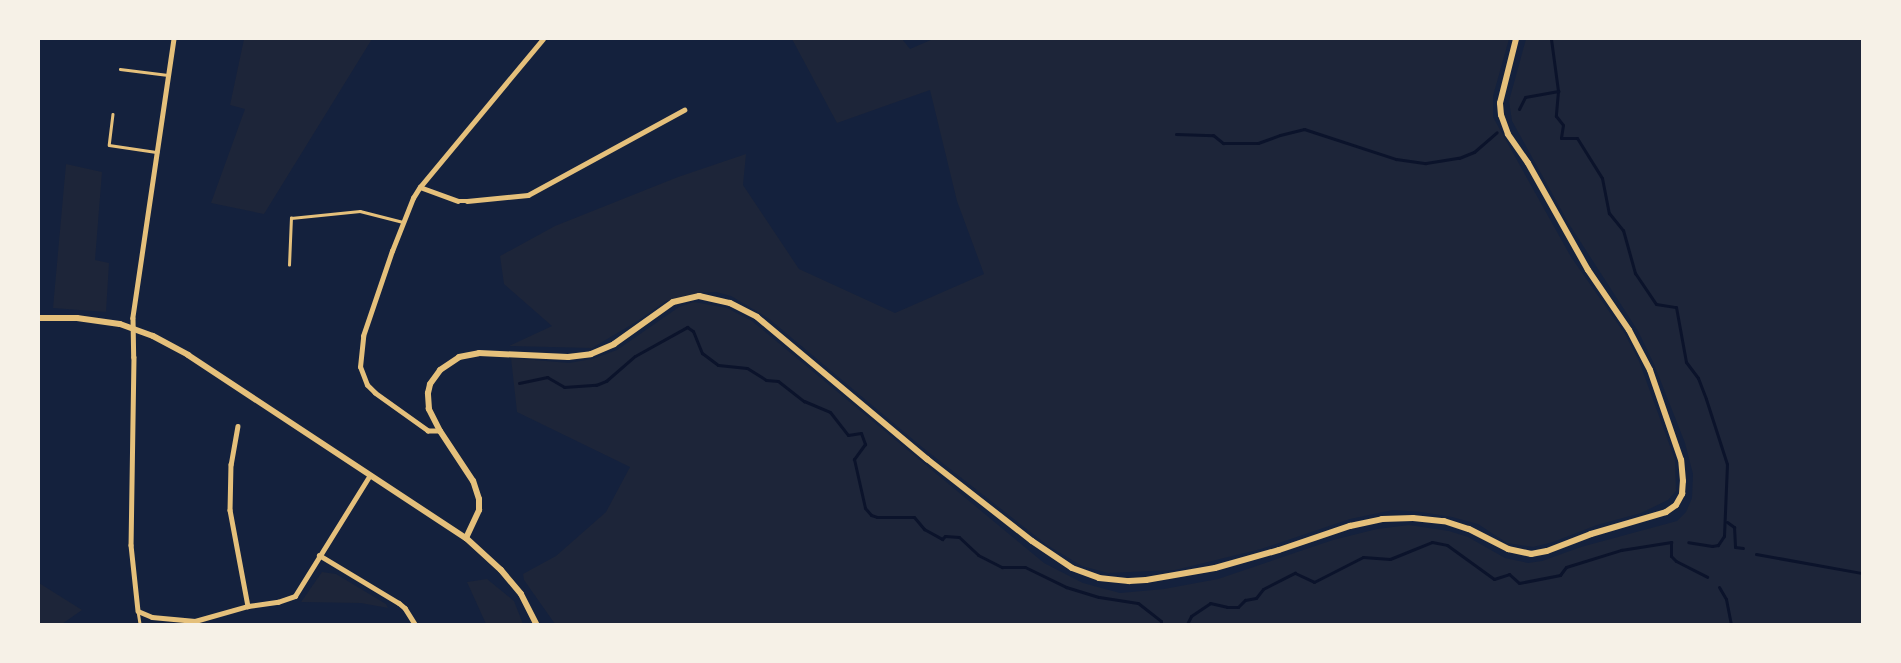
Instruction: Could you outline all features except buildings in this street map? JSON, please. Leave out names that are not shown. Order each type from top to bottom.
[{"type":"main road","points":[[466,538],[479,510],[479,499],[474,482],[440,431],[429,409],[428,393],[440,370],[459,358],[492,352],[568,357],[591,354],[614,344],[673,302],[690,297],[708,297],[730,302],[758,317],[927,459],[1032,541],[1072,568],[1099,578],[1129,581],[1146,580],[1207,569],[1270,553],[1350,526],[1382,519],[1413,518],[1444,522],[1469,529],[1508,549],[1531,554],[1547,551],[1598,532],[1660,515],[1676,505],[1682,494],[1684,481],[1678,446],[1640,349],[1588,270],[1504,126],[1500,102],[1516,39]]},
{"type":"main road","points":[[39,318],[92,320],[134,328],[188,355],[466,538],[501,570],[521,594],[536,624]]},
{"type":"street","points":[[174,39],[133,318],[131,545],[138,611],[152,617],[195,623],[248,606],[278,602],[295,596],[370,476]]},
{"type":"street","points":[[440,431],[428,431],[375,393],[367,385],[360,367],[367,322],[404,223],[420,187],[543,39]]},
{"type":"street","points":[[420,187],[458,201],[528,195],[684,110]]},
{"type":"street","points":[[238,426],[231,464],[230,510],[248,606]]},
{"type":"street","points":[[319,555],[406,608],[415,624]]},
{"type":"lane","points":[[120,69],[168,75]]},
{"type":"lane","points":[[113,114],[109,145],[157,152]]},
{"type":"lane","points":[[289,265],[291,218],[360,211],[404,223]]},
{"type":"lane","points":[[138,611],[140,624]]},
{"type":"shaded area","points":[[244,39],[372,39],[264,214],[211,203],[245,109],[230,105]]},
{"type":"shaded area","points":[[792,39],[902,39],[910,49],[933,39],[1509,39],[1493,96],[1493,117],[1571,257],[1625,334],[1639,361],[1675,460],[1676,491],[1668,500],[1641,513],[1597,525],[1553,542],[1533,547],[1507,543],[1478,524],[1452,517],[1393,510],[1350,519],[1261,549],[1175,570],[1108,573],[1082,566],[1047,545],[922,447],[768,318],[731,296],[716,292],[698,293],[666,301],[636,322],[592,348],[509,346],[552,326],[504,284],[500,256],[555,226],[678,177],[746,154],[743,185],[799,269],[895,313],[984,274],[957,201],[930,90],[837,123]]},
{"type":"shaded area","points":[[1526,39],[1862,39],[1862,624],[555,624],[524,580],[523,574],[556,556],[606,512],[630,467],[517,412],[511,358],[569,363],[592,359],[617,350],[679,307],[694,302],[727,308],[752,321],[1044,563],[1083,583],[1120,593],[1164,589],[1218,579],[1333,540],[1377,529],[1409,525],[1449,531],[1468,537],[1505,558],[1528,563],[1542,561],[1581,547],[1677,521],[1686,512],[1692,498],[1693,474],[1685,443],[1654,364],[1638,331],[1569,224],[1512,121],[1509,101]]},
{"type":"shaded area","points":[[66,164],[102,172],[95,260],[109,263],[106,312],[53,308]]},
{"type":"shaded area","points":[[322,572],[336,574],[386,604],[388,608],[361,603],[301,602]]},
{"type":"shaded area","points":[[487,579],[514,601],[523,624],[486,624],[467,582]]},
{"type":"shaded area","points":[[39,583],[82,610],[62,624],[39,624]]},
{"type":"waterway","points":[[1551,39],[1558,91],[1556,116],[1563,125],[1561,138],[1577,138],[1602,178],[1609,213],[1623,230],[1635,273],[1656,304],[1676,307],[1686,362],[1698,378],[1727,464],[1724,536],[1718,545],[1712,546],[1688,542]]},
{"type":"waterway","points":[[1519,109],[1525,97],[1558,91]]},
{"type":"waterway","points":[[1176,134],[1213,135],[1223,143],[1258,143],[1304,129],[1396,159],[1426,163],[1459,158],[1474,152],[1497,132]]},
{"type":"waterway","points":[[519,383],[547,377],[564,387],[596,385],[606,381],[635,356],[687,327],[693,331],[702,353],[718,365],[747,368],[766,380],[778,381],[804,401],[830,412],[848,435],[861,433],[865,444],[854,459],[865,508],[871,515],[877,517],[914,517],[924,529],[942,539],[945,536],[959,537],[978,555],[1002,567],[1025,567],[1066,587],[1099,597],[1138,603],[1161,621],[1161,624]]},
{"type":"waterway","points":[[1727,522],[1734,527],[1735,547],[1743,548]]},
{"type":"waterway","points":[[1187,624],[1191,616],[1210,603],[1227,607],[1238,607],[1245,600],[1256,598],[1263,589],[1295,573],[1314,582],[1363,557],[1390,559],[1432,542],[1447,545],[1494,579],[1509,574],[1519,583],[1560,575],[1566,567],[1621,550],[1671,542],[1671,556],[1676,561],[1707,577]]},
{"type":"waterway","points":[[1756,554],[1862,573]]},
{"type":"waterway","points":[[1719,587],[1726,599],[1731,624]]}]
